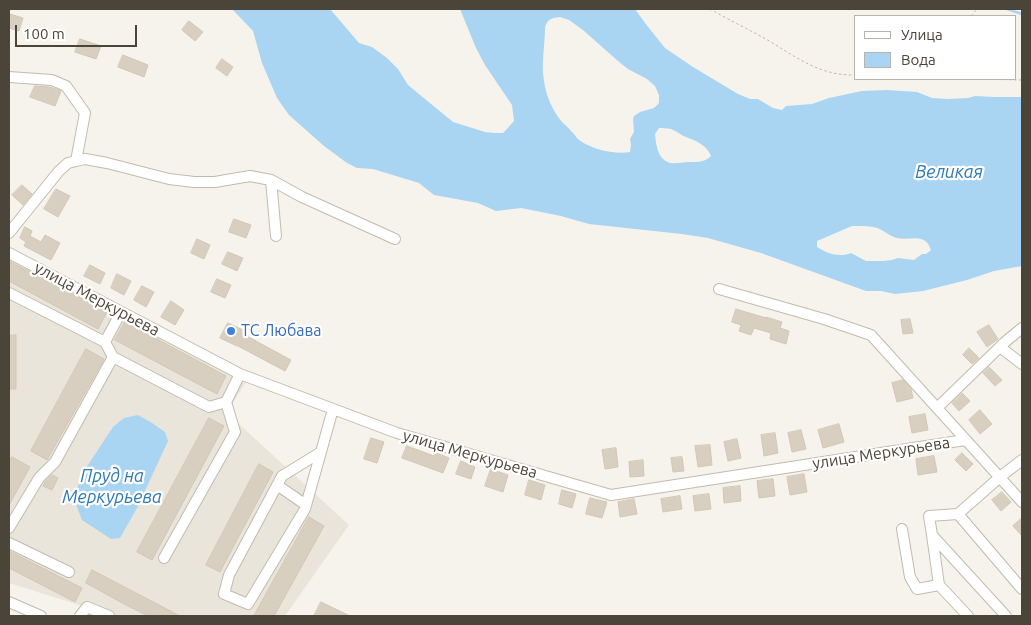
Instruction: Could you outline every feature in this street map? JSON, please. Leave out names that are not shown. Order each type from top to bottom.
[{"type":"street","points":[[9,77],[52,80],[66,86],[85,113],[76,161]]},
{"type":"street","points":[[9,233],[59,171],[68,164],[85,159],[107,162],[169,179],[194,182],[215,182],[250,176],[271,180],[302,197],[395,239]]},
{"type":"street","points":[[271,180],[276,236]]},
{"type":"street","name":"улица Меркурьева","points":[[9,253],[240,374],[397,433],[610,495],[965,440]]},
{"type":"street","points":[[719,288],[871,335],[1022,502]]},
{"type":"street","points":[[9,293],[105,342],[113,357],[209,407],[226,402]]},
{"type":"street","points":[[105,342],[121,312]]},
{"type":"street","points":[[937,408],[1022,328]]},
{"type":"street","points":[[1000,347],[1022,364]]},
{"type":"street","points":[[9,528],[39,478],[55,462],[113,357]]},
{"type":"street","points":[[164,558],[235,432],[226,402],[240,374]]},
{"type":"street","points":[[321,452],[282,476],[229,575],[224,594],[248,604],[305,509],[306,505],[321,452],[333,409]]},
{"type":"street","points":[[968,616],[939,585],[930,516],[958,514],[1022,460]]},
{"type":"street","points":[[277,485],[306,505]]},
{"type":"street","points":[[958,514],[1022,589]]},
{"type":"street","points":[[902,529],[910,577],[917,589],[939,585]]},
{"type":"street","points":[[932,535],[1006,616]]},
{"type":"street","points":[[9,543],[69,572]]},
{"type":"street","points":[[9,602],[41,616]]},
{"type":"street","points":[[80,616],[87,607],[109,616]]},
{"type":"path","points":[[710,9],[815,68],[831,73],[854,75]]},
{"type":"shaded area","points":[[9,250],[249,377],[227,413],[349,525],[285,616],[114,616],[9,583]]},
{"type":"water","name":"Великая","points":[[232,9],[330,9],[359,43],[372,47],[387,58],[398,69],[408,85],[453,122],[494,133],[503,133],[514,121],[512,105],[485,65],[460,9],[635,9],[665,48],[738,94],[750,99],[758,99],[773,108],[782,110],[786,106],[812,104],[829,98],[862,91],[917,92],[932,98],[948,99],[975,96],[1022,97],[1022,266],[994,271],[923,291],[895,294],[881,291],[866,291],[761,253],[708,238],[589,224],[521,208],[496,211],[478,203],[434,195],[419,183],[373,169],[357,168],[347,163],[324,146],[289,115],[277,98],[262,63],[253,31]],"holes":[[[560,17],[569,20],[583,30],[628,69],[647,79],[655,86],[659,95],[659,103],[654,108],[634,116],[634,132],[630,139],[630,152],[610,152],[596,149],[584,143],[559,119],[553,109],[546,92],[543,74],[545,27],[550,19]],[[659,128],[671,129],[701,144],[711,156],[700,162],[670,163],[659,154],[655,134]],[[852,226],[868,226],[880,229],[897,238],[921,239],[928,244],[931,250],[914,260],[898,258],[883,261],[866,261],[851,253],[838,255],[825,251],[817,247],[817,241]]]},
{"type":"water","name":"Пруд на Меркурьева","points":[[138,415],[165,432],[168,441],[137,508],[120,538],[111,539],[82,520],[77,507],[76,491],[86,468],[113,427],[124,418]]},
{"type":"building","points":[[10,14],[23,18],[19,31],[9,28]]},
{"type":"building","points":[[189,21],[203,32],[195,41],[182,30]]},
{"type":"building","points":[[80,39],[101,46],[96,59],[75,52]]},
{"type":"building","points":[[123,55],[148,65],[144,77],[118,67]]},
{"type":"building","points":[[222,59],[233,67],[227,76],[216,68]]},
{"type":"building","points":[[35,86],[50,87],[61,91],[55,106],[30,97]]},
{"type":"building","points":[[22,185],[32,194],[23,205],[12,195]]},
{"type":"building","points":[[56,189],[70,196],[58,217],[44,209]]},
{"type":"building","points":[[234,219],[251,225],[246,238],[229,232]]},
{"type":"building","points":[[25,227],[32,231],[30,236],[41,242],[45,235],[60,243],[51,260],[24,246],[26,242],[20,238]]},
{"type":"building","points":[[197,239],[210,245],[204,259],[191,253]]},
{"type":"building","points":[[228,252],[243,258],[237,271],[222,264]]},
{"type":"building","points":[[9,261],[107,312],[98,329],[9,281]]},
{"type":"building","points":[[90,265],[105,273],[100,284],[84,276]]},
{"type":"building","points":[[117,274],[131,281],[124,295],[111,288]]},
{"type":"building","points":[[217,279],[231,285],[225,298],[211,292]]},
{"type":"building","points":[[142,286],[154,292],[146,307],[134,300]]},
{"type":"building","points":[[171,301],[184,310],[175,325],[161,317]]},
{"type":"building","points":[[736,309],[782,322],[780,328],[789,331],[786,344],[770,339],[771,333],[754,328],[751,335],[739,331],[741,325],[732,322]]},
{"type":"building","points":[[910,319],[913,333],[903,334],[901,320]]},
{"type":"building","points":[[125,322],[226,376],[217,394],[115,340]]},
{"type":"building","points":[[228,323],[245,331],[243,334],[291,360],[285,371],[220,338]]},
{"type":"building","points":[[989,325],[998,339],[987,347],[977,332]]},
{"type":"building","points":[[16,335],[16,389],[9,389],[9,336]]},
{"type":"building","points":[[969,348],[979,358],[972,364],[963,355]]},
{"type":"building","points":[[86,349],[104,359],[47,460],[31,451]]},
{"type":"building","points":[[989,367],[1002,380],[995,386],[983,373]]},
{"type":"building","points":[[903,380],[911,389],[913,398],[897,402],[892,383]]},
{"type":"building","points":[[962,393],[970,401],[959,411],[952,403]]},
{"type":"building","points":[[980,410],[992,424],[980,434],[969,420]]},
{"type":"building","points":[[925,414],[928,430],[912,433],[909,417]]},
{"type":"building","points":[[209,418],[224,426],[152,560],[137,552]]},
{"type":"building","points":[[839,424],[844,442],[823,448],[818,430]]},
{"type":"building","points":[[801,430],[806,449],[792,452],[788,433]]},
{"type":"building","points":[[775,433],[778,453],[764,456],[761,435]]},
{"type":"building","points":[[371,438],[384,442],[377,463],[364,459]]},
{"type":"building","points":[[737,439],[741,458],[728,461],[724,442]]},
{"type":"building","points":[[710,445],[712,465],[698,467],[695,446]]},
{"type":"building","points":[[407,446],[434,456],[436,453],[449,458],[443,473],[402,458]]},
{"type":"building","points":[[616,448],[618,467],[605,469],[602,450]]},
{"type":"building","points":[[962,453],[973,464],[966,471],[955,460]]},
{"type":"building","points":[[934,456],[937,472],[918,475],[916,459]]},
{"type":"building","points":[[12,457],[30,467],[9,505],[9,463]]},
{"type":"building","points":[[682,457],[684,471],[673,472],[671,458]]},
{"type":"building","points":[[643,460],[644,476],[630,477],[629,462]]},
{"type":"building","points":[[461,461],[475,467],[471,479],[456,474]]},
{"type":"building","points":[[259,464],[273,472],[220,572],[206,565]]},
{"type":"building","points":[[491,469],[508,475],[503,492],[485,486]]},
{"type":"building","points":[[804,474],[807,492],[790,495],[787,477]]},
{"type":"building","points":[[52,475],[58,478],[52,490],[43,486]]},
{"type":"building","points":[[773,479],[775,496],[759,498],[757,481]]},
{"type":"building","points":[[529,480],[545,485],[541,500],[525,495]]},
{"type":"building","points":[[740,486],[741,501],[724,503],[723,488]]},
{"type":"building","points":[[562,490],[576,494],[572,508],[559,504]]},
{"type":"building","points":[[1002,492],[1011,502],[1001,511],[992,500]]},
{"type":"building","points":[[709,494],[711,509],[695,511],[693,496]]},
{"type":"building","points":[[680,496],[682,509],[663,512],[661,499]]},
{"type":"building","points":[[590,498],[607,502],[602,518],[586,514]]},
{"type":"building","points":[[634,499],[637,514],[620,517],[618,502]]},
{"type":"building","points":[[309,517],[324,526],[274,616],[254,616]]},
{"type":"building","points":[[1022,518],[1022,536],[1013,526]]},
{"type":"building","points":[[9,551],[82,588],[75,602],[9,568]]},
{"type":"building","points":[[92,570],[180,616],[148,616],[126,605],[86,583]]},
{"type":"building","points":[[321,602],[350,616],[314,616]]},
{"type":"waterway","points":[[1007,9],[1022,14]]},
{"type":"place","name":"ТС Любава","points":[[231,331]]}]
